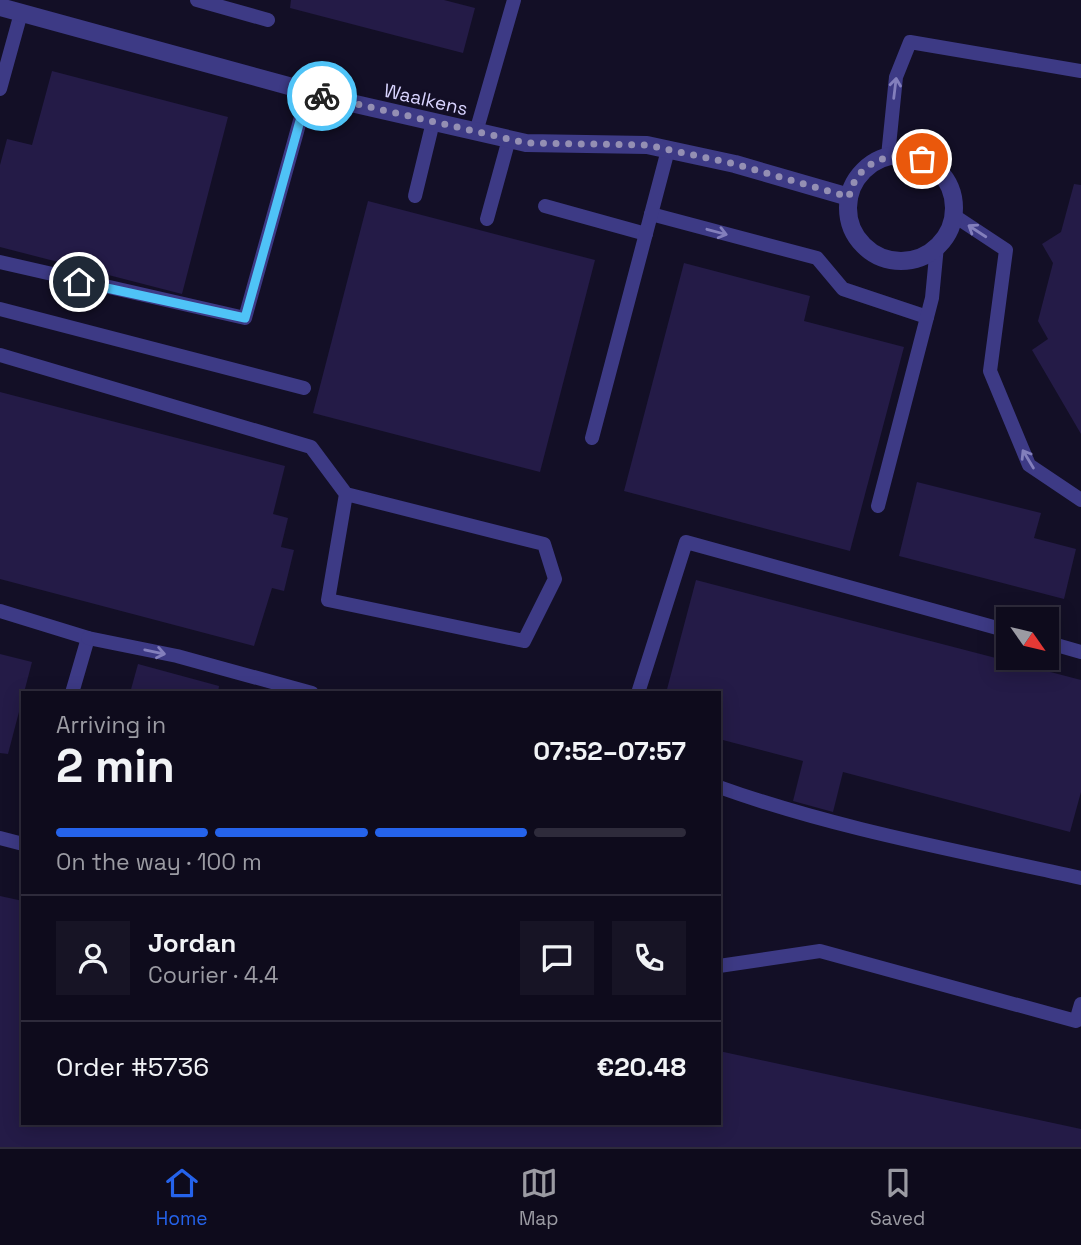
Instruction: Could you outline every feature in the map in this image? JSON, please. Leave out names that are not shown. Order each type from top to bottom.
[{"type":"street","name":"Waalkens","points":[[0,7],[308,92],[476,132],[526,143],[647,145],[735,164],[849,197]]},
{"type":"street","points":[[905,154],[922,159],[936,168],[947,182],[953,198],[953,215],[947,232],[937,246],[922,256],[905,261],[887,259],[871,252],[858,240],[850,224],[849,197],[859,175],[872,163],[888,156],[905,154]]},
{"type":"lane","points":[[197,0],[268,20]]},
{"type":"lane","points":[[476,132],[514,0]]},
{"type":"lane","points":[[0,89],[21,13]]},
{"type":"lane","points":[[888,156],[896,77],[910,42],[1081,71]]},
{"type":"lane","points":[[0,262],[245,318],[308,92]]},
{"type":"lane","points":[[415,196],[433,122]]},
{"type":"lane","points":[[487,219],[509,139]]},
{"type":"lane","points":[[592,438],[668,149]]},
{"type":"lane","points":[[545,206],[646,234]]},
{"type":"lane","points":[[651,214],[817,258],[843,289],[927,317]]},
{"type":"lane","points":[[953,215],[1006,250],[990,371],[1029,465],[1081,500]]},
{"type":"lane","points":[[878,506],[927,317],[937,246]]},
{"type":"lane","points":[[0,309],[304,388]]},
{"type":"lane","points":[[0,355],[311,447],[346,494],[544,544],[555,579],[524,641],[328,600],[346,494]]},
{"type":"lane","points":[[640,691],[685,542],[996,628]]},
{"type":"lane","points":[[0,611],[88,638],[177,656],[305,691]]},
{"type":"lane","points":[[73,691],[88,638]]},
{"type":"lane","points":[[1059,646],[1081,652]]},
{"type":"lane","points":[[721,788],[869,831],[1081,878]]},
{"type":"lane","points":[[0,838],[21,843]]},
{"type":"lane","points":[[721,966],[820,951],[1076,1021],[1081,1004]]},
{"type":"building","points":[[291,0],[444,0],[475,8],[463,53],[290,8]]},
{"type":"building","points":[[52,71],[228,117],[182,294],[0,247],[0,165],[7,139],[32,145]]},
{"type":"building","points":[[1074,184],[1081,185],[1081,434],[1032,350],[1048,339],[1038,321],[1053,263],[1042,244],[1061,232]]},
{"type":"building","points":[[368,201],[595,260],[540,472],[313,413]]},
{"type":"building","points":[[684,263],[810,296],[804,321],[904,347],[850,551],[624,491]]},
{"type":"building","points":[[0,392],[285,466],[273,514],[288,518],[281,547],[294,550],[284,591],[272,588],[254,646],[0,579]]},
{"type":"building","points":[[917,482],[1041,513],[1034,538],[1076,549],[1064,599],[899,556]]},
{"type":"building","points":[[696,580],[996,658],[996,670],[1042,670],[1081,680],[1081,792],[1070,832],[843,772],[833,812],[793,801],[803,761],[721,740],[721,691],[667,691]]},
{"type":"building","points":[[0,654],[32,662],[24,691],[21,691],[21,704],[8,754],[0,753]]},
{"type":"building","points":[[138,664],[219,686],[218,691],[131,691]]},
{"type":"building","points":[[0,896],[21,901],[21,1125],[721,1125],[721,1051],[1081,1129],[1081,1147],[0,1147]]},
{"type":"way so far","points":[[322,96],[526,143],[647,145],[735,164],[849,197],[859,175],[872,163],[888,156],[905,154],[922,159]]},
{"type":"route","points":[[79,282],[245,318],[308,92],[322,96]]}]
